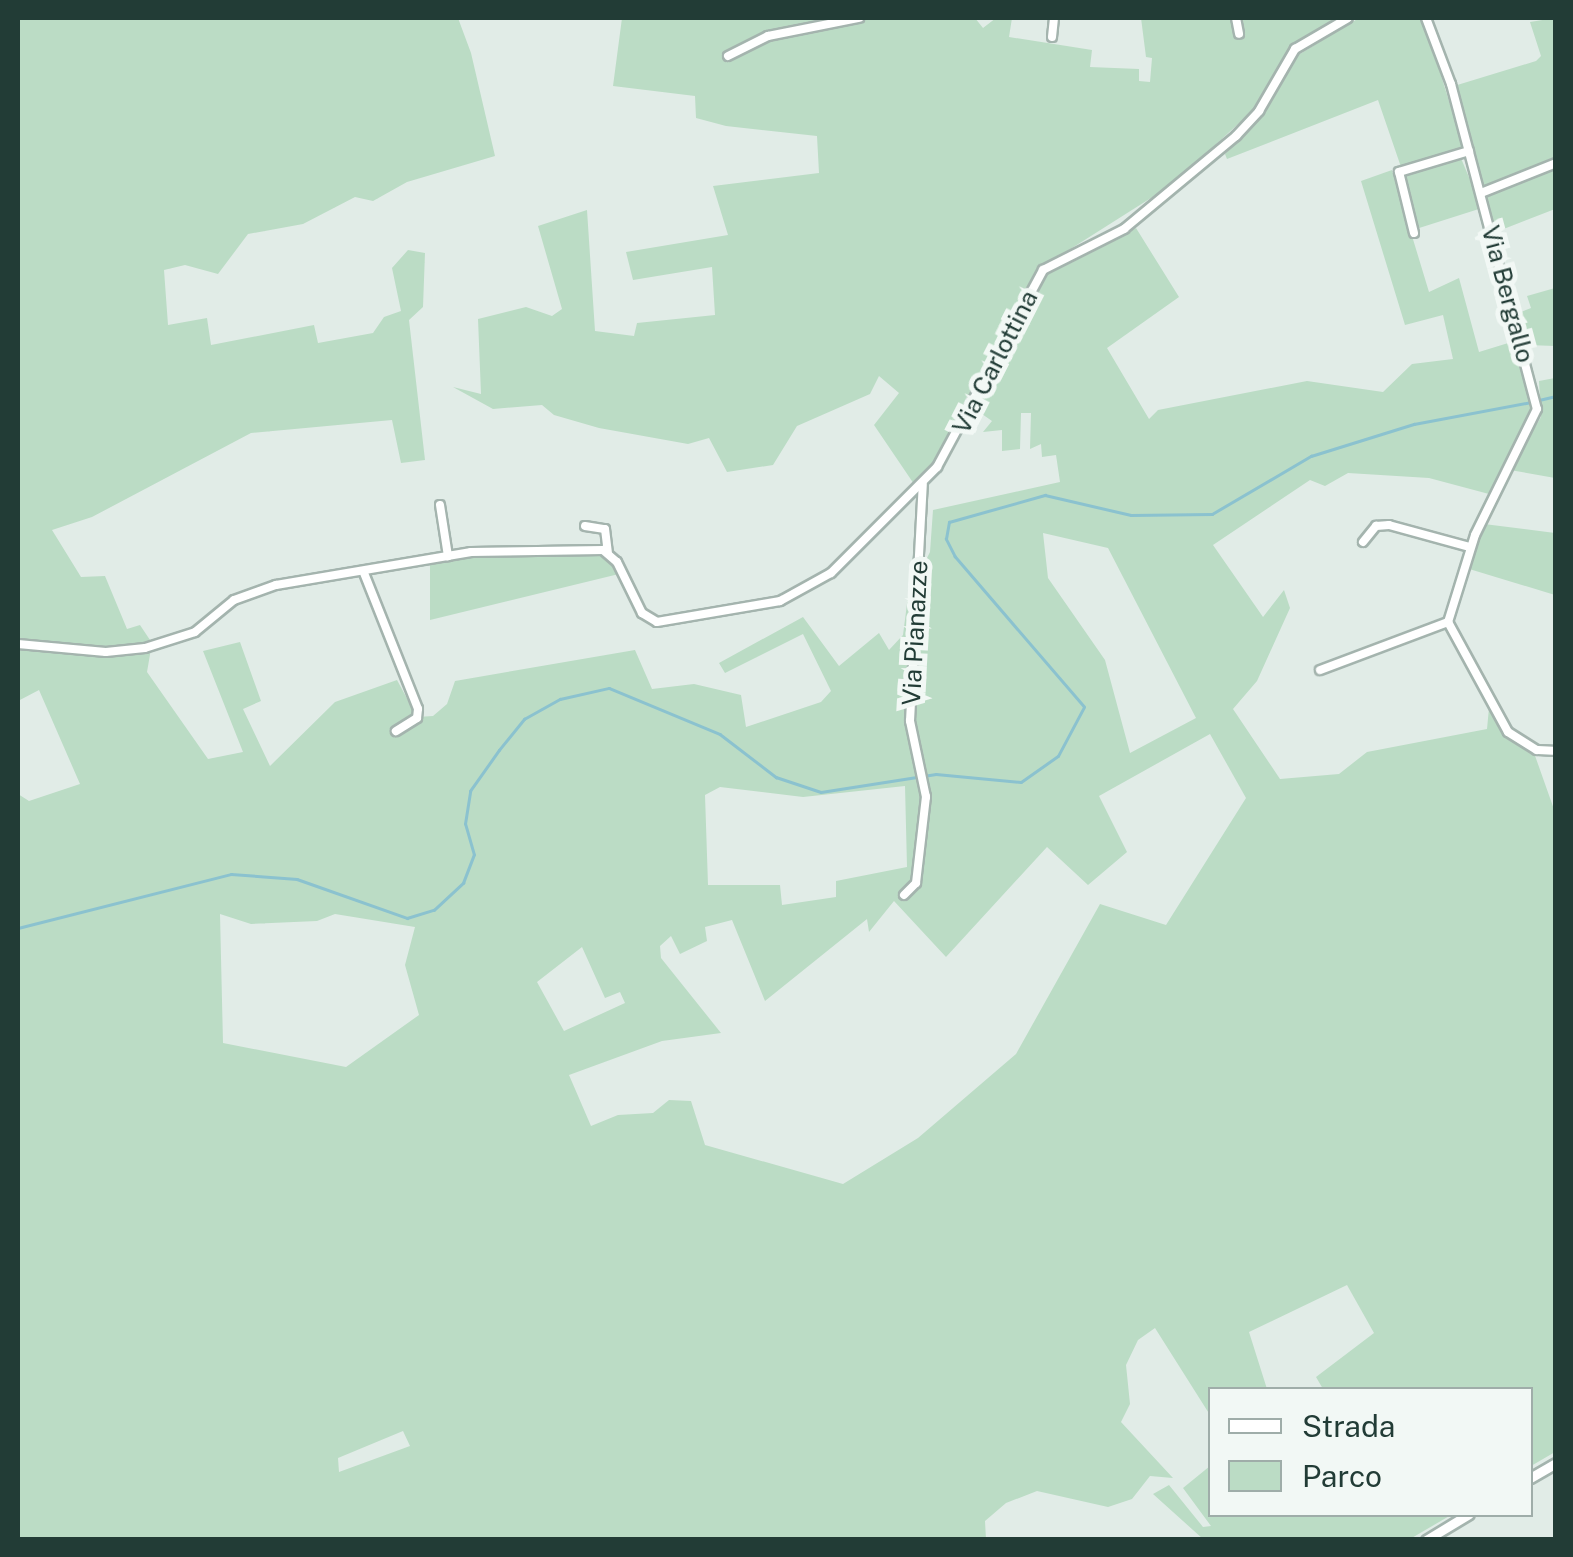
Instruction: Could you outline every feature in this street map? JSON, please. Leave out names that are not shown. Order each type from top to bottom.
[{"type":"street","points":[[728,56],[768,36],[859,18]]},
{"type":"street","points":[[1052,37],[1054,18]]},
{"type":"street","points":[[1236,18],[1239,34]]},
{"type":"street","name":"Via Carlottina","points":[[608,552],[642,613],[657,622],[766,606],[832,573],[923,484],[958,436],[1043,270],[1124,228],[1236,136],[1260,111],[1295,49],[1348,18]]},
{"type":"street","name":"Via Bergallo","points":[[1426,18],[1480,193],[1537,409],[1470,547],[1448,622]]},
{"type":"street","points":[[1414,233],[1399,172],[1468,151]]},
{"type":"street","points":[[1480,193],[1556,163]]},
{"type":"street","name":"Via Pianazze","points":[[904,895],[916,882],[924,782],[910,721],[923,484]]},
{"type":"street","points":[[440,505],[448,556]]},
{"type":"street","points":[[1363,542],[1376,526],[1389,525],[1470,547]]},
{"type":"street","points":[[18,644],[80,651],[145,648],[196,632],[250,594],[448,556],[608,552],[606,529],[585,526]]},
{"type":"street","points":[[364,573],[418,709],[417,718],[396,731]]},
{"type":"street","points":[[1320,670],[1448,622],[1508,732],[1537,750],[1554,750]]},
{"type":"street","points":[[1533,1476],[1556,1464]]},
{"type":"street","points":[[1426,1540],[1464,1517]]},
{"type":"green space","points":[[18,18],[458,18],[471,53],[495,156],[407,182],[373,201],[355,197],[303,224],[248,234],[218,274],[185,265],[164,270],[168,325],[207,318],[211,345],[314,325],[318,343],[373,333],[384,317],[401,311],[392,268],[408,250],[425,253],[423,307],[409,320],[425,460],[401,463],[392,420],[251,433],[92,517],[52,530],[81,577],[105,576],[127,629],[140,625],[152,643],[147,672],[208,759],[243,752],[203,651],[240,642],[261,701],[243,709],[270,766],[335,702],[397,680],[417,717],[433,716],[447,704],[455,681],[635,650],[652,689],[694,684],[741,695],[746,727],[821,702],[831,691],[803,634],[725,673],[719,663],[803,617],[839,666],[879,633],[889,650],[903,635],[908,596],[930,552],[933,510],[1060,482],[1056,455],[1042,457],[1041,444],[1030,449],[1031,413],[1021,413],[1020,449],[1002,451],[1002,430],[983,432],[992,421],[982,414],[962,432],[1045,274],[1136,228],[1179,297],[1107,348],[1149,419],[1158,410],[1307,381],[1383,392],[1412,364],[1453,359],[1443,315],[1405,325],[1361,181],[1392,170],[1429,292],[1459,278],[1479,352],[1518,340],[1533,413],[1489,494],[1429,478],[1348,473],[1325,486],[1310,480],[1213,545],[1263,617],[1284,590],[1290,608],[1257,681],[1233,709],[1280,779],[1339,774],[1367,752],[1487,729],[1489,708],[1507,733],[1533,750],[1556,815],[1555,1452],[1533,1465],[1533,1387],[1322,1387],[1316,1377],[1374,1333],[1347,1285],[1249,1332],[1266,1387],[1208,1387],[1208,1412],[1155,1328],[1138,1340],[1126,1365],[1130,1404],[1121,1422],[1173,1478],[1150,1476],[1132,1499],[1108,1507],[1037,1491],[1006,1503],[985,1521],[986,1539],[18,1539],[18,794],[29,801],[80,784],[39,690],[18,701]],"holes":[[[1043,533],[1108,548],[1196,718],[1130,753],[1105,660],[1048,578]],[[1210,734],[1246,798],[1166,925],[1100,904],[1016,1054],[918,1138],[843,1184],[705,1145],[691,1101],[669,1100],[653,1113],[618,1115],[591,1126],[569,1075],[662,1041],[721,1033],[661,958],[660,946],[671,936],[680,954],[707,941],[705,927],[732,920],[765,1001],[867,919],[869,932],[894,901],[946,957],[1047,847],[1088,885],[1127,852],[1099,796]],[[905,786],[907,867],[836,881],[836,897],[782,905],[780,885],[708,885],[705,795],[720,787],[803,797]],[[220,914],[251,924],[317,921],[335,914],[415,927],[405,965],[419,1015],[346,1067],[223,1043]],[[582,947],[605,998],[620,992],[625,1003],[564,1031],[537,982]],[[403,1431],[410,1446],[339,1472],[338,1458]]]},
{"type":"green space","points":[[622,18],[975,18],[983,28],[996,18],[1012,18],[1009,37],[1092,50],[1090,67],[1139,69],[1139,81],[1150,82],[1152,58],[1146,57],[1141,18],[1338,18],[1292,46],[1251,112],[1173,184],[1042,267],[933,468],[916,487],[874,425],[899,393],[879,376],[870,394],[797,426],[773,465],[727,472],[709,438],[688,444],[599,428],[554,415],[542,405],[493,409],[453,387],[481,394],[478,319],[526,307],[552,316],[562,309],[538,226],[587,210],[595,331],[634,336],[637,323],[715,315],[712,267],[633,280],[626,252],[728,235],[713,186],[819,173],[817,136],[726,126],[696,118],[695,96],[613,86]]},
{"type":"green space","points":[[1359,18],[1423,18],[1464,149],[1401,167],[1378,100],[1227,159],[1225,154],[1263,116],[1295,57]]},
{"type":"green space","points":[[1555,18],[1555,209],[1496,232],[1454,86],[1536,61],[1541,56],[1530,22]]},
{"type":"green space","points":[[1460,156],[1482,208],[1416,229],[1402,175]]},
{"type":"green space","points":[[1555,288],[1555,346],[1528,345],[1521,312],[1531,308],[1527,296]]},
{"type":"green space","points":[[1555,378],[1555,478],[1510,470],[1541,417],[1539,381]]},
{"type":"green space","points":[[1484,524],[1555,533],[1555,595],[1466,568]]},
{"type":"green space","points":[[603,550],[623,573],[430,620],[430,558]]},
{"type":"green space","points":[[1208,1468],[1208,1517],[1448,1517],[1410,1539],[1203,1539],[1153,1494],[1169,1485],[1203,1527],[1211,1526],[1183,1488]]},
{"type":"waterway","points":[[1539,400],[1556,396]]},
{"type":"waterway","points":[[18,928],[231,874],[297,879],[407,918],[434,910],[463,883],[474,855],[465,824],[470,791],[499,750],[524,719],[560,699],[609,688],[720,734],[776,777],[821,792],[936,774],[1021,782],[1058,756],[1084,707],[955,557],[946,539],[949,522],[1045,495],[1131,515],[1212,514],[1311,456],[1414,424],[1531,402]]}]
